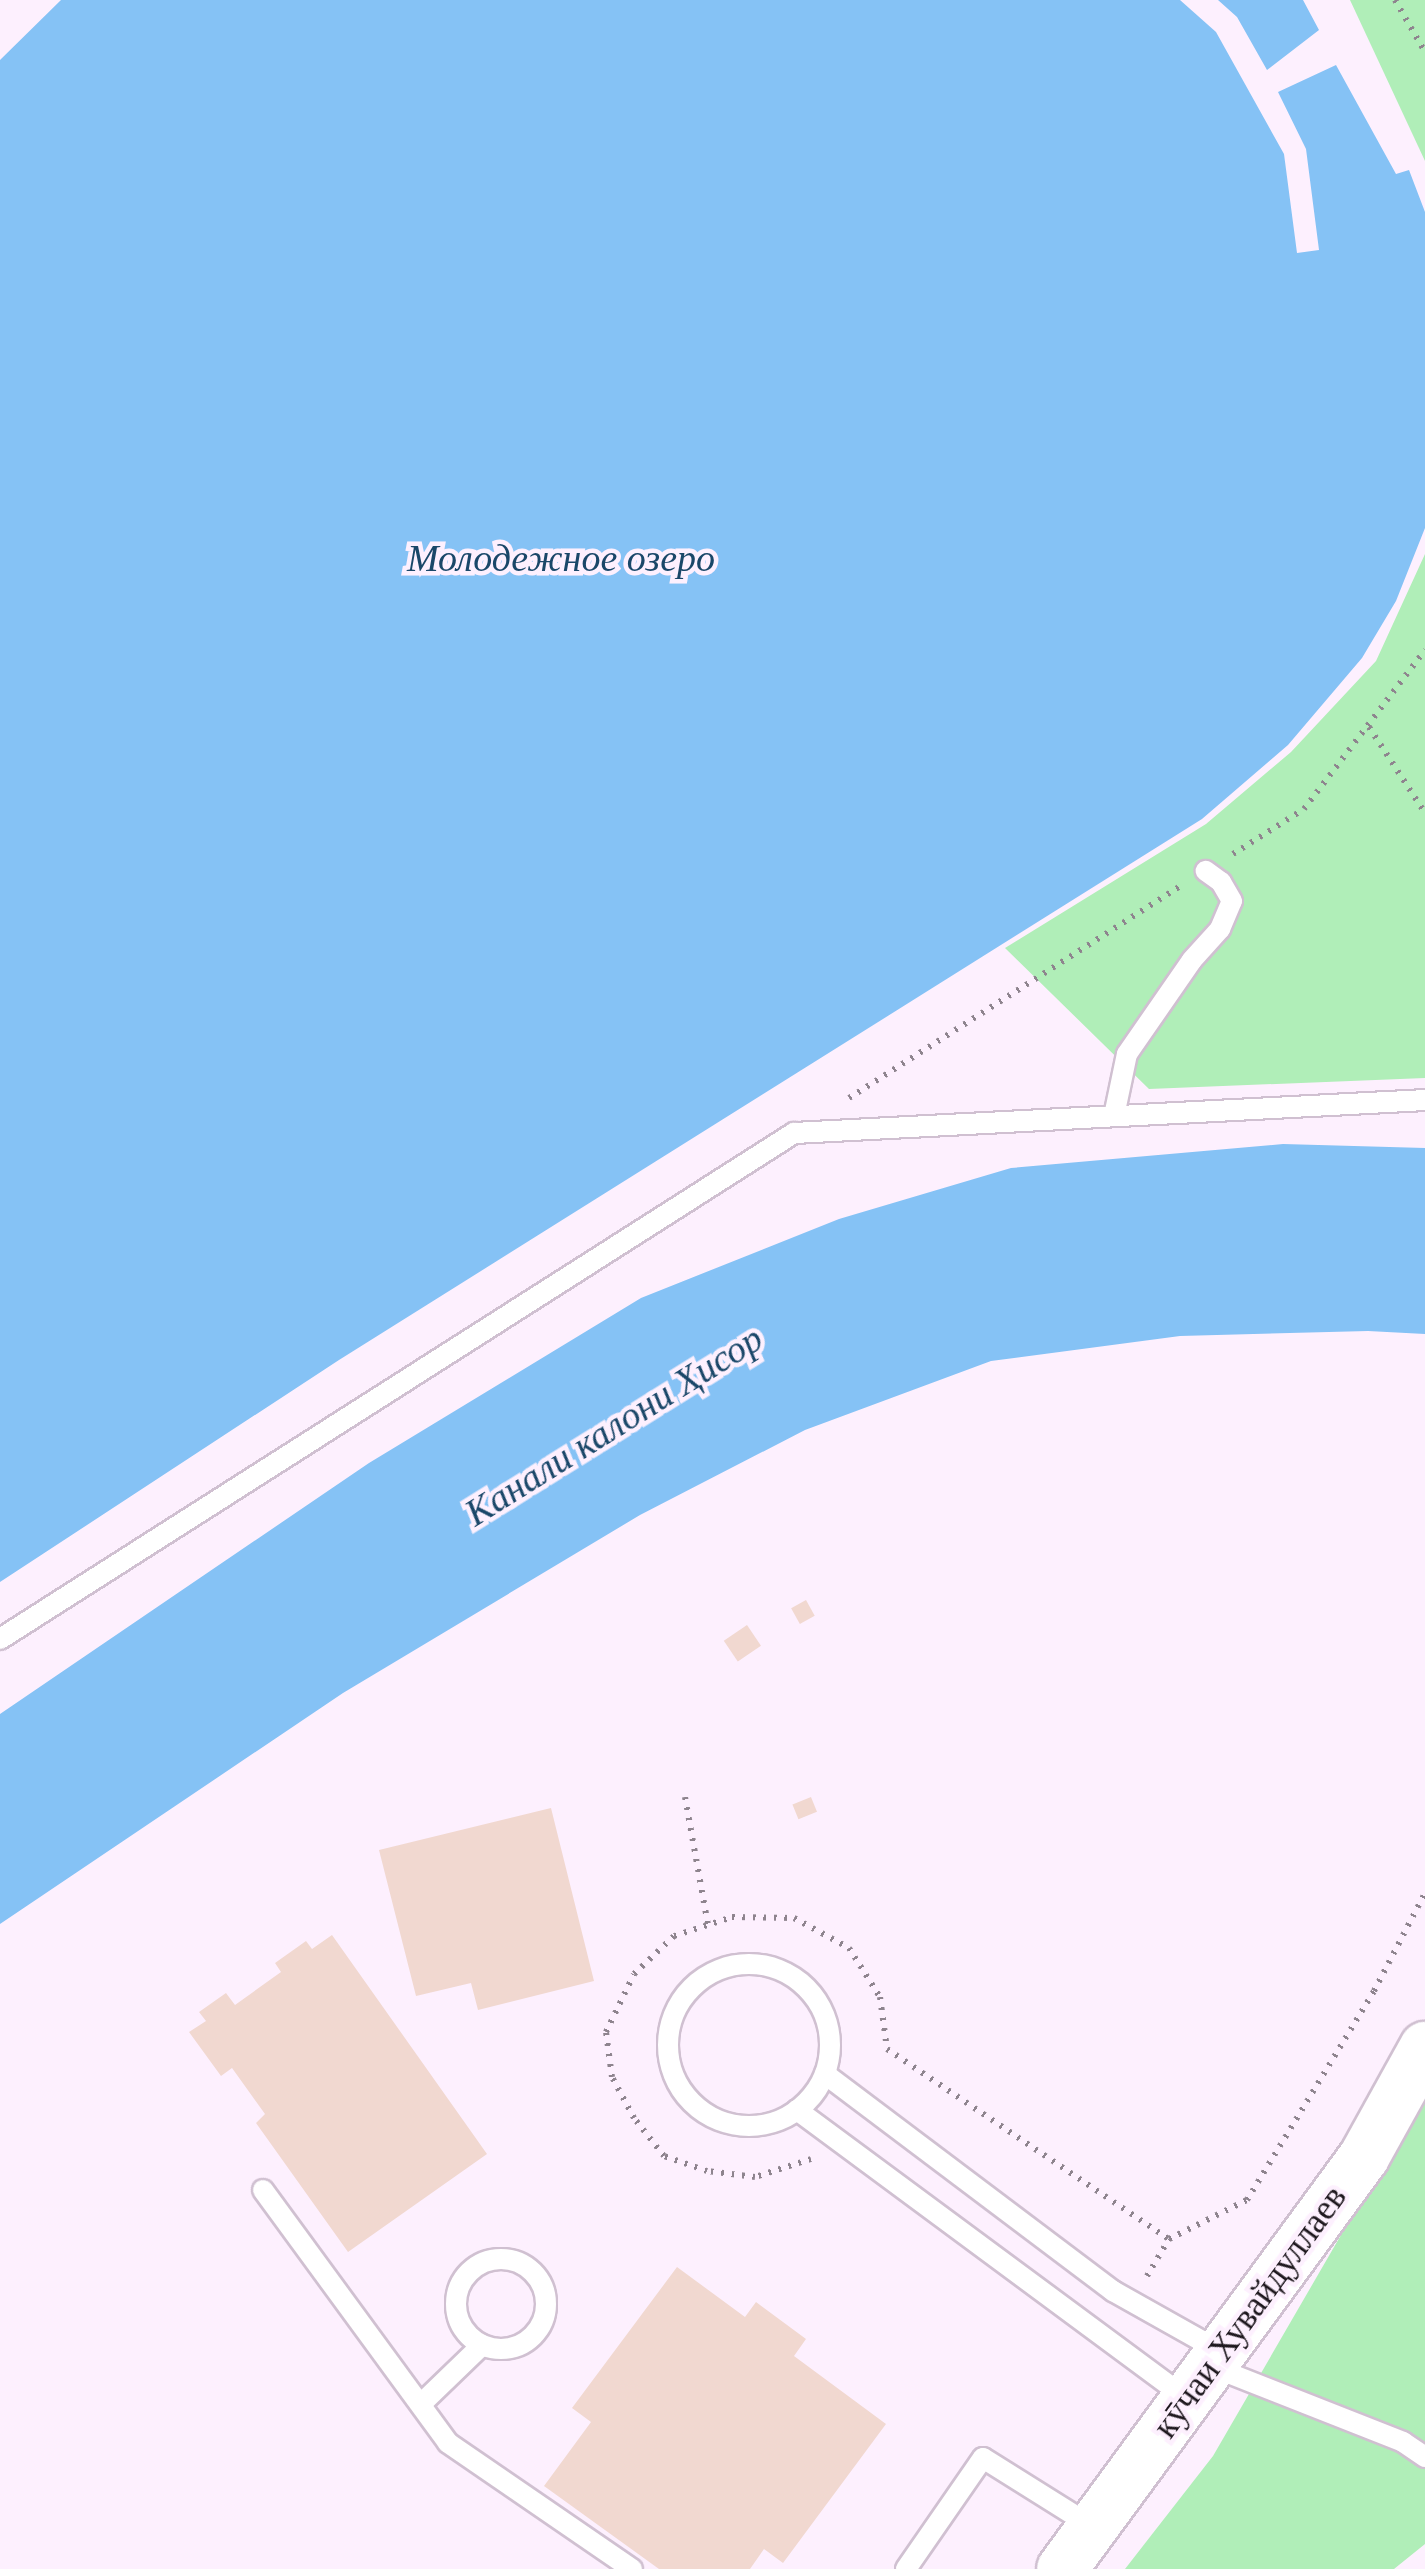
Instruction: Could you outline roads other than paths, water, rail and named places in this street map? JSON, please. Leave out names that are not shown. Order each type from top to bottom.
[{"type":"street","name":"кӯчаи Хувайдуллаев","points":[[1062,2569],[1364,2157],[1425,2047]]},
{"type":"lane","points":[[1114,1116],[1127,1054],[1192,960],[1220,929],[1232,901],[1221,882],[1206,870]]},
{"type":"lane","points":[[0,1639],[794,1134],[1425,1100]]},
{"type":"lane","points":[[748,1963],[774,1967],[798,1979],[816,1998],[827,2021],[831,2047],[825,2074],[811,2099],[798,2110],[763,2126],[735,2126],[709,2117],[687,2099],[672,2075],[666,2048],[670,2022],[681,1998],[699,1980],[722,1968],[748,1963]]},
{"type":"lane","points":[[825,2074],[1113,2291],[1206,2372]]},
{"type":"lane","points":[[798,2110],[1206,2372],[1403,2442],[1425,2456]]},
{"type":"lane","points":[[263,2190],[448,2443],[632,2569]]},
{"type":"lane","points":[[486,2260],[518,2261],[541,2282],[546,2297],[540,2328],[515,2347],[500,2350],[482,2345],[461,2326],[455,2311],[462,2280],[486,2260]]},
{"type":"lane","points":[[420,2404],[482,2345]]},
{"type":"lane","points":[[906,2569],[983,2458],[1093,2526]]},
{"type":"water","name":"Молодежное озеро","points":[[61,0],[1180,0],[1216,32],[1284,154],[1297,253],[1319,250],[1306,149],[1278,92],[1336,65],[1396,174],[1409,170],[1425,212],[1425,528],[1396,601],[1362,658],[1288,745],[1202,819],[339,1360],[0,1582],[0,60]]},
{"type":"water","points":[[1218,0],[1303,0],[1319,30],[1267,70],[1237,17]]},
{"type":"water","name":"Канали калони Ҳисор","points":[[1283,1144],[1425,1148],[1425,1334],[1368,1331],[1180,1336],[991,1361],[805,1430],[640,1515],[343,1693],[0,1924],[0,1714],[369,1463],[641,1298],[839,1219],[1011,1168]]}]
